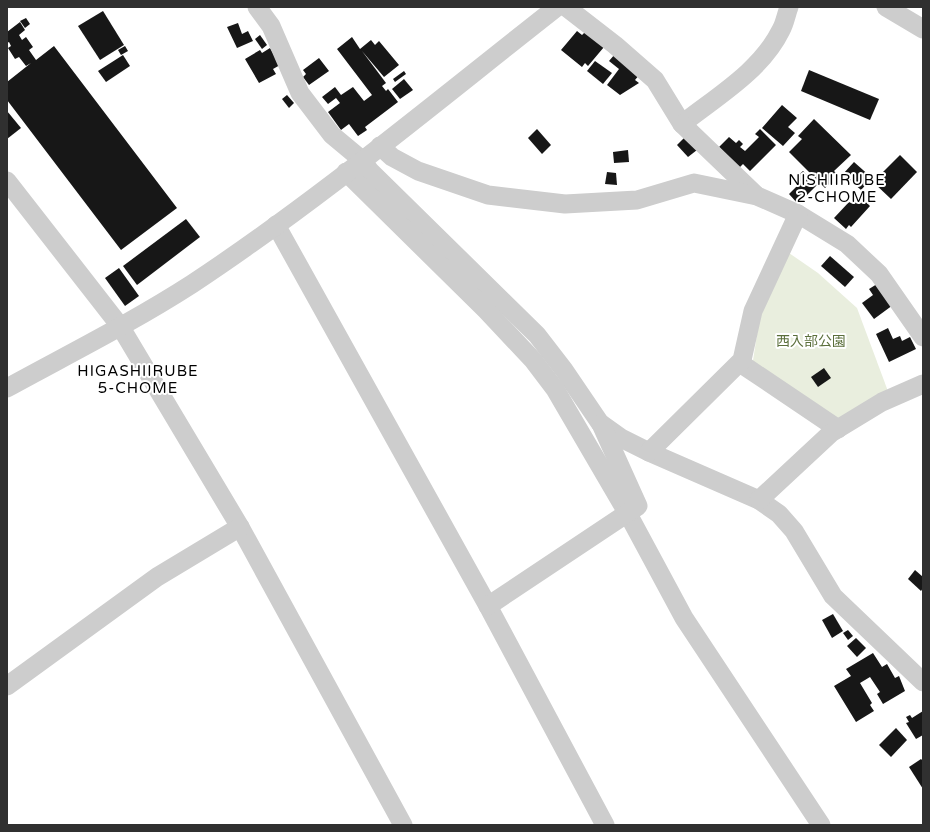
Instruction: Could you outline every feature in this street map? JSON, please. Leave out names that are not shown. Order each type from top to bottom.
[{"type":"street","points":[[257,7],[271,26],[300,93],[332,135],[362,160],[370,171],[537,336],[564,370],[600,423],[638,506],[488,606]]},
{"type":"street","points":[[7,388],[120,326],[191,284],[276,225],[362,160],[557,7]]},
{"type":"street","points":[[566,7],[615,45],[655,80],[682,124],[757,196]]},
{"type":"street","points":[[682,124],[750,70],[767,52],[782,30],[789,7]]},
{"type":"street","points":[[886,7],[923,29]]},
{"type":"street","points":[[380,146],[392,157],[418,171],[488,195],[565,204],[637,200],[694,183],[757,196],[798,214],[847,244],[879,274],[923,337]]},
{"type":"street","points":[[346,172],[486,310],[533,360],[555,389],[628,514],[684,618],[821,825]]},
{"type":"street","points":[[7,181],[120,326],[240,527],[403,825]]},
{"type":"street","points":[[649,452],[742,360],[753,311],[798,214]]},
{"type":"street","points":[[276,225],[488,606],[605,825]]},
{"type":"street","points":[[740,363],[838,429]]},
{"type":"street","points":[[759,500],[831,433],[882,402],[923,384]]},
{"type":"street","points":[[600,423],[621,438],[649,452],[759,500],[779,514],[794,531],[833,596],[923,682]]},
{"type":"street","points":[[7,686],[157,577],[240,527]]},
{"type":"green space","name":"西入部公園","points":[[789,253],[818,273],[857,308],[889,394],[838,421],[752,367],[760,315]]},
{"type":"building","points":[[103,11],[124,45],[100,60],[78,26]]},
{"type":"building","points":[[26,18],[30,24],[25,28],[20,21]]},
{"type":"building","points":[[20,22],[25,30],[19,35],[22,40],[26,37],[33,47],[29,50],[36,60],[54,46],[177,208],[121,250],[7,100],[7,82],[31,63],[26,66],[19,57],[15,59],[8,48],[11,46],[9,42],[7,43],[7,32]]},
{"type":"building","points":[[238,23],[242,34],[248,31],[253,41],[237,48],[227,27]]},
{"type":"building","points":[[577,31],[582,35],[585,32],[604,47],[588,66],[585,63],[582,67],[561,50]]},
{"type":"building","points":[[260,35],[267,45],[262,49],[255,39]]},
{"type":"building","points":[[352,37],[360,49],[371,40],[375,45],[379,41],[399,65],[384,77],[362,51],[386,83],[382,86],[386,91],[388,89],[398,102],[365,127],[367,130],[358,136],[349,124],[341,130],[328,112],[340,103],[336,98],[328,104],[322,97],[335,87],[341,95],[353,87],[364,101],[372,95],[337,49]]},
{"type":"building","points":[[125,46],[128,51],[121,55],[118,50]]},
{"type":"building","points":[[270,48],[280,65],[273,69],[276,74],[259,83],[245,59],[260,50],[262,53]]},
{"type":"building","points":[[615,54],[640,74],[635,80],[639,83],[620,95],[607,85],[619,69],[609,61]]},
{"type":"building","points":[[123,55],[130,66],[106,82],[98,71]]},
{"type":"building","points":[[319,58],[329,71],[309,85],[303,77],[306,74],[303,70]]},
{"type":"building","points":[[595,61],[612,73],[603,84],[587,71]]},
{"type":"building","points":[[809,70],[879,99],[870,120],[801,91]]},
{"type":"building","points":[[404,71],[406,74],[395,82],[393,79]]},
{"type":"building","points":[[404,79],[413,90],[400,99],[392,89]]},
{"type":"building","points":[[287,95],[294,103],[289,108],[282,99]]},
{"type":"building","points":[[782,105],[797,118],[788,127],[795,133],[783,146],[762,128]]},
{"type":"building","points":[[7,111],[21,128],[7,139]]},
{"type":"building","points":[[814,119],[851,155],[834,171],[838,175],[825,188],[789,152],[802,139],[798,136]]},
{"type":"building","points":[[537,129],[551,145],[542,154],[528,138]]},
{"type":"building","points":[[760,129],[776,145],[750,171],[743,164],[739,168],[719,147],[729,137],[736,143],[739,140],[743,144],[740,147],[745,151],[759,137],[755,134]]},
{"type":"building","points":[[685,137],[697,150],[688,157],[677,145]]},
{"type":"building","points":[[628,150],[629,162],[614,163],[613,152]]},
{"type":"building","points":[[900,155],[917,172],[891,199],[873,182]]},
{"type":"building","points":[[854,162],[872,178],[861,190],[843,174]]},
{"type":"building","points":[[803,171],[817,185],[798,204],[789,194],[801,182],[796,177]]},
{"type":"building","points":[[607,172],[616,173],[617,185],[605,184]]},
{"type":"building","points":[[859,195],[870,206],[851,227],[849,225],[846,229],[834,218],[849,202],[851,203]]},
{"type":"building","points":[[186,219],[200,237],[137,285],[123,266]]},
{"type":"building","points":[[830,256],[854,277],[845,287],[821,266]]},
{"type":"building","points":[[119,268],[139,296],[125,306],[105,278]]},
{"type":"building","points":[[877,284],[893,305],[874,319],[862,303],[873,295],[869,289]]},
{"type":"building","points":[[888,328],[893,339],[900,336],[902,341],[910,337],[916,349],[889,362],[876,334]]},
{"type":"building","points":[[824,368],[831,378],[818,387],[811,377]]},
{"type":"building","points":[[915,570],[923,577],[923,588],[921,591],[908,579]]},
{"type":"building","points":[[833,614],[843,631],[832,638],[822,620]]},
{"type":"building","points":[[848,630],[853,636],[848,640],[843,633]]},
{"type":"building","points":[[856,638],[866,648],[857,657],[847,646]]},
{"type":"building","points":[[873,653],[882,667],[887,664],[895,678],[899,676],[905,691],[883,704],[877,694],[880,692],[870,677],[860,683],[872,703],[870,705],[874,711],[856,722],[834,686],[851,676],[846,669]]},
{"type":"building","points":[[923,711],[923,735],[916,739],[906,723],[909,722],[906,717],[910,715],[912,718]]},
{"type":"building","points":[[896,728],[907,740],[891,757],[879,745]]},
{"type":"building","points":[[921,759],[923,761],[923,789],[909,767]]},
{"type":"district","name":"NISHIIRUBE 2-CHOME","points":[[837,188]]},
{"type":"district","name":"HIGASHIIRUBE 5-CHOME","points":[[138,380]]}]
